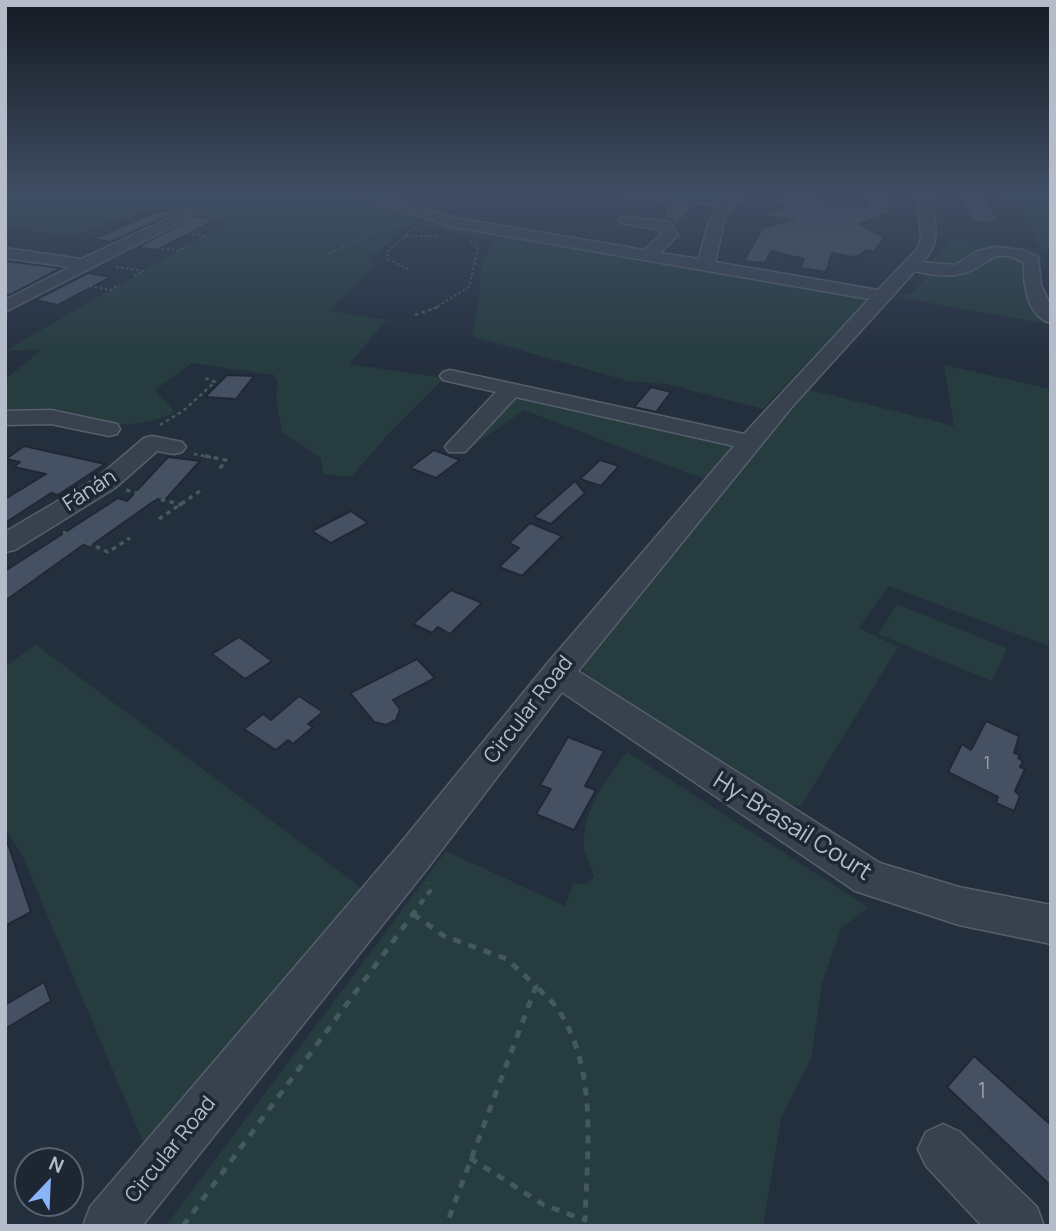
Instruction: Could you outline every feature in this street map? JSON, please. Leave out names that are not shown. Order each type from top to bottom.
[{"type":"street","points":[[5,307],[75,272],[83,264],[108,250]]},
{"type":"street","points":[[654,250],[706,266],[882,296]]},
{"type":"street","points":[[706,266],[709,250]]},
{"type":"street","name":"Circular Road","points":[[109,1226],[413,857],[557,673],[750,442],[847,331],[912,265],[923,250]]},
{"type":"street","points":[[5,253],[83,264]]},
{"type":"street","points":[[912,265],[955,270],[966,267],[985,254],[1022,254],[1032,261],[1032,285],[1042,307],[1051,317]]},
{"type":"street","points":[[450,376],[750,442]]},
{"type":"street","points":[[457,447],[511,389]]},
{"type":"street","points":[[5,418],[51,417],[109,429]]},
{"type":"street","name":"Fánán","points":[[5,544],[104,484],[152,443],[174,447]]},
{"type":"street","name":"Hy-Brasail Court","points":[[557,673],[869,878],[959,906],[1051,925]]},
{"type":"street","points":[[943,1149],[1018,1226]]},
{"type":"path","points":[[324,256],[337,250]]},
{"type":"path","points":[[390,250],[387,253],[388,259],[408,269]]},
{"type":"path","points":[[415,315],[438,307],[469,287],[477,250]]},
{"type":"path","points":[[59,280],[110,290],[119,285]]},
{"type":"path","points":[[109,429],[141,430],[170,421],[215,382],[205,378]]},
{"type":"path","points":[[174,447],[226,460],[218,471]]},
{"type":"path","points":[[104,484],[182,505]]},
{"type":"path","points":[[159,519],[203,489]]},
{"type":"path","points":[[36,524],[48,526],[108,552],[130,538]]},
{"type":"path","points":[[183,1226],[430,891],[428,880],[413,857]]},
{"type":"path","points":[[413,914],[444,936],[507,959],[561,1013],[575,1040],[587,1093],[586,1223],[544,1205],[470,1158]]},
{"type":"path","points":[[446,1226],[536,986]]},
{"type":"green space","points":[[179,250],[379,250],[366,261],[375,265],[330,311],[386,320],[349,364],[444,378],[392,430],[351,477],[323,474],[321,458],[282,432],[276,398],[278,381],[274,375],[192,363],[155,390],[175,412],[136,423],[92,424],[5,412],[5,379],[43,349],[5,351]]},
{"type":"green space","points":[[488,250],[587,250],[857,296],[866,301],[763,409],[666,384],[628,381],[472,336],[480,290],[481,265]]},
{"type":"green space","points":[[940,250],[984,250],[966,257],[954,266],[931,262]]},
{"type":"green space","points":[[1016,250],[1040,250],[1044,264],[1031,255]]},
{"type":"green space","points":[[1012,255],[1025,262],[1025,280],[1029,296],[1048,324],[897,297],[911,294],[924,280],[918,276],[921,273],[990,256]]},
{"type":"green space","points":[[944,365],[1051,389],[1051,647],[889,586],[859,628],[898,647],[801,806],[786,804],[589,676],[580,663],[806,389],[954,426]]},
{"type":"green space","points":[[519,397],[734,446],[703,479],[524,410],[467,450],[474,438],[513,399]]},
{"type":"green space","points":[[897,604],[1007,648],[992,681],[878,634]]},
{"type":"green space","points":[[36,645],[358,885],[361,891],[146,1149],[22,855],[5,829],[5,666]]},
{"type":"green space","points":[[627,752],[868,907],[841,929],[822,983],[811,1059],[781,1118],[763,1226],[166,1226],[446,851],[565,906],[573,883],[587,884],[594,877],[584,850],[587,820],[604,784]]},
{"type":"building","points":[[750,250],[865,250],[859,256],[851,257],[832,253],[826,272],[800,268],[804,259],[771,251],[765,263],[744,261]]},
{"type":"building","points":[[5,261],[61,268],[10,295],[5,294]]},
{"type":"building","points":[[88,273],[111,277],[58,305],[35,300]]},
{"type":"building","points":[[227,375],[254,376],[236,399],[205,397]]},
{"type":"building","points":[[651,387],[671,392],[656,412],[634,407]]},
{"type":"building","points":[[24,446],[105,464],[58,495],[51,493],[5,523],[5,499],[46,474],[14,467],[20,462],[6,459]]},
{"type":"building","points":[[434,450],[460,460],[436,478],[410,468]]},
{"type":"building","points":[[168,457],[200,461],[165,500],[157,499],[89,547],[83,545],[5,601],[5,571],[118,498],[127,501]]},
{"type":"building","points":[[600,460],[619,466],[601,486],[580,479]]},
{"type":"building","points":[[575,481],[585,493],[551,524],[534,517]]},
{"type":"building","points":[[351,511],[368,523],[331,543],[312,531]]},
{"type":"building","points":[[530,523],[562,536],[522,576],[499,567],[519,548],[509,543]]},
{"type":"building","points":[[451,590],[482,603],[450,634],[438,627],[432,633],[413,624]]},
{"type":"building","points":[[239,637],[272,661],[245,679],[212,654]]},
{"type":"building","points":[[417,659],[435,678],[393,700],[400,709],[396,720],[386,725],[374,722],[350,693]]},
{"type":"building","points":[[299,696],[323,712],[308,724],[313,727],[293,744],[288,740],[276,750],[244,729],[263,714],[271,720]]},
{"type":"building","points":[[986,721],[1019,736],[1014,753],[1020,755],[1018,758],[1023,761],[1020,767],[1025,769],[1015,791],[1020,796],[1014,811],[996,803],[998,797],[948,772],[962,744],[971,750]]},
{"type":"building","points":[[568,737],[604,751],[585,786],[596,790],[574,830],[536,814],[551,789],[540,785]]},
{"type":"building","points":[[8,844],[31,912],[5,926],[5,845]]},
{"type":"building","points":[[44,982],[51,1001],[5,1029],[5,1005]]},
{"type":"building","points":[[974,1056],[1051,1125],[1051,1186],[947,1087]]}]
